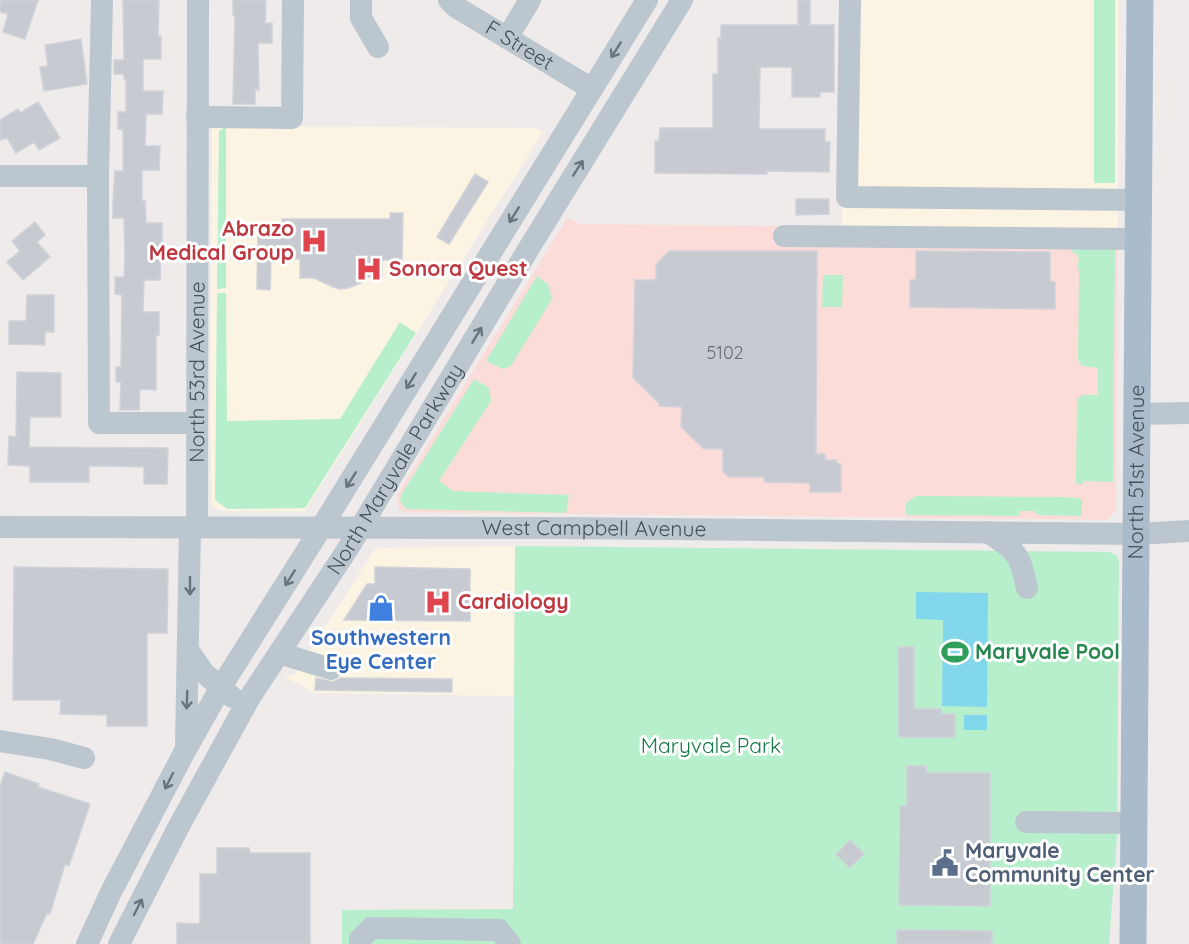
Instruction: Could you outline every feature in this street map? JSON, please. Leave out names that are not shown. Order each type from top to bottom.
[{"type":"main road","name":"North 51st Avenue","points":[[1133,944],[1140,0]]},
{"type":"street","points":[[102,0],[98,176],[99,423],[197,423]]},
{"type":"street","name":"North 53rd Avenue","points":[[186,749],[197,423],[198,0]]},
{"type":"street","points":[[197,117],[292,118],[293,0]]},
{"type":"street","points":[[361,0],[361,18],[378,47]]},
{"type":"street","name":"F Street","points":[[449,0],[456,7],[592,89]]},
{"type":"street","points":[[507,38],[530,0]]},
{"type":"street","name":"North Maryvale Parkway","points":[[87,944],[111,892],[221,687],[647,0]]},
{"type":"street","name":"North Maryvale Parkway","points":[[119,944],[179,826],[244,707],[360,529],[682,0]]},
{"type":"street","points":[[850,0],[847,196],[1138,200]]},
{"type":"street","points":[[0,177],[98,176]]},
{"type":"street","points":[[784,236],[1138,239]]},
{"type":"street","points":[[488,258],[526,253]]},
{"type":"street","points":[[405,452],[422,399],[447,356],[447,345],[441,333]]},
{"type":"street","points":[[1137,414],[1189,413]]},
{"type":"street","name":"West Campbell Avenue","points":[[0,527],[563,528],[1137,534],[1189,531]]},
{"type":"street","points":[[987,532],[1015,552],[1022,564],[1028,588],[1031,560],[1036,548],[1049,533]]},
{"type":"street","points":[[188,651],[204,673],[244,707]]},
{"type":"street","points":[[279,653],[331,669]]},
{"type":"street","points":[[0,741],[50,749],[84,758]]},
{"type":"street","points":[[1026,822],[1134,823]]},
{"type":"street","points":[[360,944],[360,939],[371,928],[499,930],[510,944]]},
{"type":"shaded area","points":[[843,0],[1119,0],[1118,230],[842,227]]},
{"type":"shaded area","points":[[212,126],[535,128],[543,132],[305,511],[226,511],[212,505],[210,425]]},
{"type":"shaded area","points":[[568,217],[579,224],[1118,230],[1116,509],[1114,513],[1105,520],[404,512],[399,508],[398,493]]},
{"type":"shaded area","points":[[515,546],[513,696],[314,693],[284,678],[296,673],[374,550],[381,548]]},
{"type":"green space","points":[[1094,0],[1115,0],[1115,183],[1094,183]]},
{"type":"green space","points":[[226,127],[226,288],[217,289],[219,131]]},
{"type":"green space","points":[[1115,246],[1113,482],[1083,481],[1082,485],[1076,483],[1077,399],[1083,395],[1098,395],[1098,368],[1082,366],[1078,360],[1079,271],[1077,266],[1079,261],[1078,255],[1071,251],[1071,247]]},
{"type":"green space","points":[[823,275],[843,275],[842,307],[822,307]]},
{"type":"green space","points":[[537,276],[548,284],[552,299],[511,366],[503,369],[486,361]]},
{"type":"green space","points":[[217,293],[226,293],[227,421],[340,419],[400,322],[416,333],[305,508],[227,509],[215,500]]},
{"type":"green space","points":[[474,379],[489,388],[491,401],[439,481],[453,491],[569,495],[566,513],[406,509],[400,501],[401,495]]},
{"type":"green space","points":[[916,496],[1067,497],[1082,499],[1082,516],[1037,515],[1036,511],[1020,511],[1019,516],[906,515],[906,503]]},
{"type":"green space","name":"Maryvale Park","points":[[515,546],[1110,552],[1117,556],[1119,562],[1117,838],[1109,944],[342,944],[342,910],[513,909]]},
{"type":"water","points":[[916,592],[988,593],[987,707],[942,706],[943,620],[916,619]]},
{"type":"water","points":[[964,715],[987,715],[987,730],[964,730]]},
{"type":"building","points":[[0,0],[38,0],[25,39],[3,32],[8,14],[0,12]]},
{"type":"building","points":[[123,0],[159,0],[158,36],[161,36],[161,59],[143,59],[143,91],[163,91],[162,114],[146,114],[145,146],[160,146],[159,170],[142,170],[142,201],[145,201],[146,223],[162,223],[162,246],[160,280],[144,280],[143,312],[159,312],[159,335],[156,335],[156,390],[140,389],[139,410],[120,410],[121,382],[116,382],[116,367],[121,367],[122,295],[115,294],[115,277],[124,277],[125,256],[124,218],[113,218],[113,202],[115,171],[123,171],[123,129],[118,129],[118,112],[126,112],[126,79],[124,79],[124,74],[114,74],[114,60],[124,60]]},
{"type":"building","points":[[233,0],[266,0],[265,23],[272,23],[272,43],[258,43],[259,90],[255,90],[255,104],[233,104],[235,15],[233,15]]},
{"type":"building","points":[[798,0],[810,0],[810,25],[834,25],[834,92],[820,92],[820,97],[792,97],[792,67],[760,67],[759,129],[825,129],[825,142],[830,142],[829,172],[655,173],[655,141],[659,141],[660,128],[713,128],[713,74],[718,74],[718,38],[721,38],[721,25],[798,25]]},
{"type":"building","points":[[81,39],[87,84],[44,91],[40,67],[48,66],[45,45]]},
{"type":"building","points":[[38,102],[60,138],[39,150],[34,142],[16,153],[7,138],[0,140],[0,120],[18,109],[20,113]]},
{"type":"building","points":[[475,174],[488,182],[449,244],[437,237]]},
{"type":"building","points":[[796,199],[829,199],[829,214],[796,215]]},
{"type":"building","points":[[390,213],[403,213],[402,260],[382,260],[382,277],[361,277],[361,283],[340,289],[314,278],[300,278],[300,259],[271,259],[270,290],[257,289],[258,223],[282,223],[282,219],[390,219]]},
{"type":"building","points":[[35,222],[45,235],[37,242],[50,257],[23,280],[7,262],[20,251],[12,241]]},
{"type":"building","points":[[669,251],[817,251],[816,454],[825,454],[825,460],[837,460],[837,464],[841,464],[841,492],[810,492],[810,483],[764,482],[764,477],[729,477],[723,472],[723,449],[704,449],[681,427],[682,407],[659,406],[659,403],[633,378],[635,280],[656,280],[656,265]]},
{"type":"building","points":[[916,251],[1050,252],[1050,281],[1055,282],[1055,309],[910,307],[910,280],[916,280]]},
{"type":"building","points":[[27,295],[54,295],[54,332],[45,332],[45,345],[9,344],[9,321],[26,321]]},
{"type":"building","points":[[17,372],[61,373],[61,417],[30,417],[29,447],[168,448],[167,484],[144,484],[144,467],[111,466],[89,466],[89,482],[30,482],[30,466],[8,465],[9,436],[16,437]]},
{"type":"building","points":[[14,567],[168,569],[167,633],[147,633],[147,726],[107,726],[107,715],[60,714],[61,700],[13,700]]},
{"type":"building","points":[[375,567],[470,569],[470,621],[344,620],[367,584],[375,584]]},
{"type":"building","points":[[898,647],[914,647],[914,709],[941,709],[941,714],[955,714],[955,737],[899,737]]},
{"type":"building","points":[[316,678],[333,682],[341,678],[452,679],[452,692],[315,690]]},
{"type":"building","name":"Maryvale Community Center","points":[[907,766],[926,766],[926,773],[990,773],[990,906],[899,905],[900,806],[907,806]]},
{"type":"building","points":[[5,772],[39,784],[38,787],[90,804],[69,866],[65,864],[50,914],[47,913],[33,944],[0,944],[0,786]]},
{"type":"building","points":[[850,840],[864,854],[850,868],[836,854]]},
{"type":"building","points":[[217,848],[249,848],[250,853],[310,853],[310,944],[177,944],[177,923],[200,924],[200,874],[217,874]]},
{"type":"building","points":[[897,930],[992,931],[992,944],[897,944]]},
{"type":"place","name":"Abrazo Medical Group","points":[[314,241]]},
{"type":"place","name":"Sonora Quest","points":[[369,269]]},
{"type":"place","name":"Cardiology","points":[[438,602]]},
{"type":"place","name":"Southwestern Eye Center","points":[[381,608]]},
{"type":"place","name":"Maryvale Pool","points":[[955,652]]},
{"type":"place","name":"Maryvale Community Center","points":[[945,863]]}]
